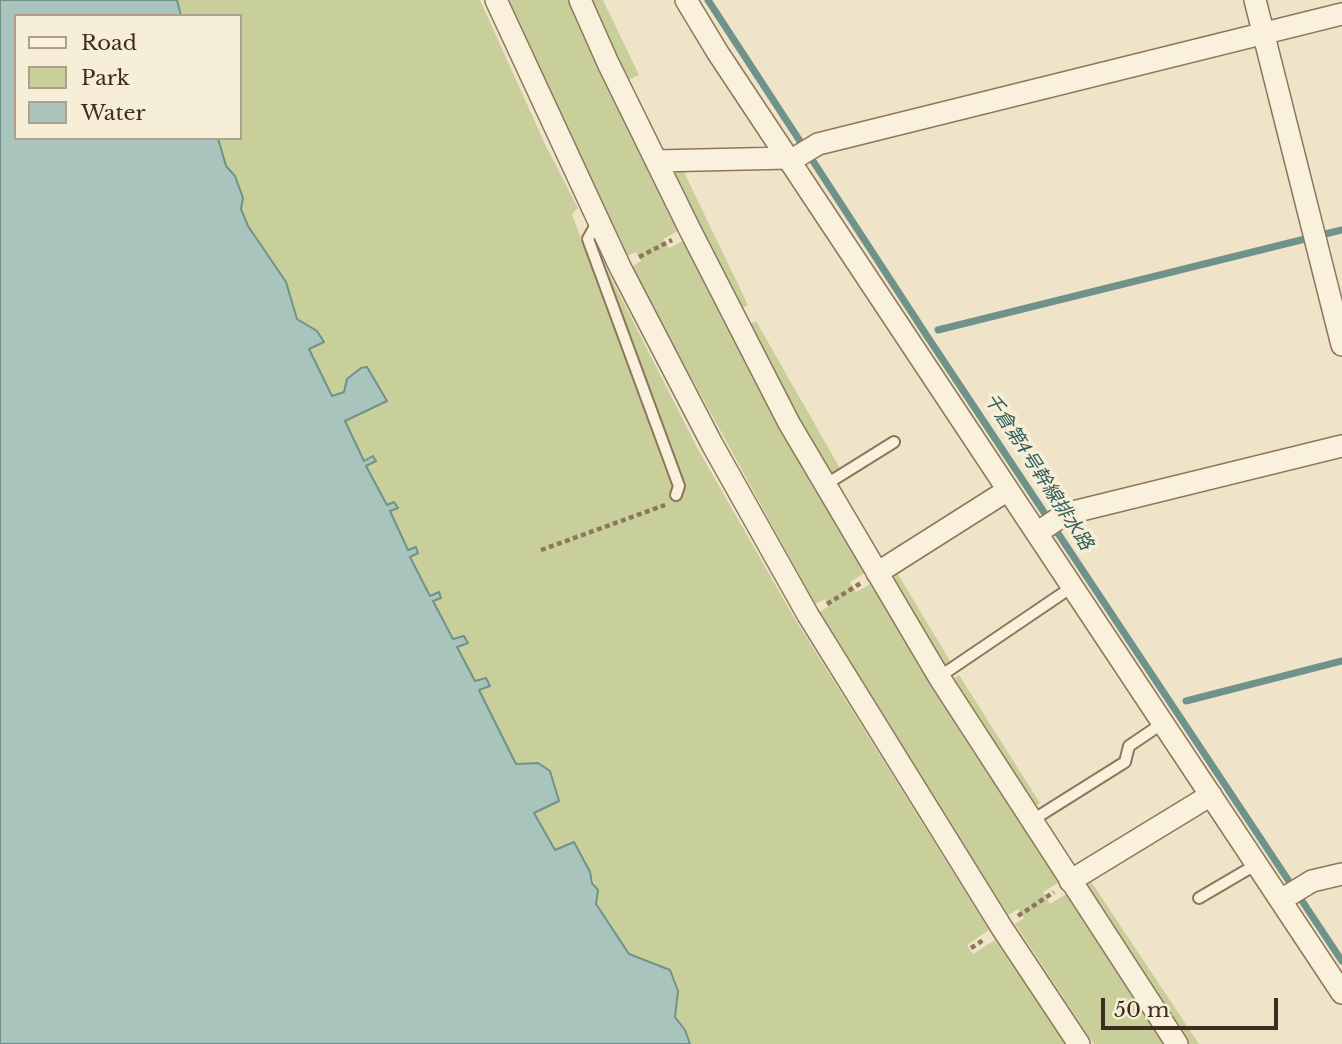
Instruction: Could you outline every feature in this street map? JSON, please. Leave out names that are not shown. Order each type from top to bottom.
[{"type":"street","points":[[496,0],[620,267],[706,433],[808,615],[1002,928],[1079,1044]]},
{"type":"street","points":[[580,0],[656,161],[789,424],[939,677],[1177,1044]]},
{"type":"street","points":[[686,0],[798,155],[1008,490],[1048,526],[1072,587],[1257,864],[1292,893],[1342,993]]},
{"type":"street","points":[[1255,0],[1342,345]]},
{"type":"street","points":[[656,161],[798,155],[1342,14]]},
{"type":"street","points":[[1048,526],[1078,511],[1342,446]]},
{"type":"street","points":[[877,573],[1008,490]]},
{"type":"street","points":[[1070,881],[1211,795]]},
{"type":"street","points":[[1292,893],[1311,881],[1342,874]]},
{"type":"lane","points":[[598,220],[588,239],[679,486],[676,495]]},
{"type":"lane","points":[[825,485],[894,442]]},
{"type":"lane","points":[[939,677],[1072,587]]},
{"type":"lane","points":[[1031,821],[1125,762],[1129,746],[1163,723]]},
{"type":"lane","points":[[1199,898],[1257,864]]},
{"type":"path","points":[[639,257],[666,243]]},
{"type":"path","points":[[541,550],[667,504],[676,495]]},
{"type":"path","points":[[828,603],[853,587]]},
{"type":"path","points":[[1021,914],[1046,898]]},
{"type":"green space","points":[[177,0],[480,0],[545,144],[578,208],[572,214],[672,487],[683,494],[683,481],[602,260],[698,449],[792,614],[989,930],[967,945],[973,954],[995,940],[1066,1044],[690,1044],[685,1030],[675,1017],[678,991],[629,954],[596,904],[598,890],[574,842],[555,850],[534,813],[559,801],[538,763],[516,764],[479,690],[489,686],[486,678],[475,681],[457,647],[467,643],[464,636],[454,639],[433,601],[439,592],[431,596],[410,556],[418,553],[416,547],[408,550],[390,511],[397,508],[387,505],[366,466],[375,460],[364,461],[344,420],[387,400],[367,367],[344,392],[332,396],[309,348],[324,342],[317,331],[297,319],[286,282],[248,226],[241,209],[243,198],[235,176],[226,166],[219,140],[242,140],[242,14],[180,14]]},
{"type":"green space","points":[[509,0],[572,0],[682,229],[663,239],[669,248],[687,239],[868,571],[850,582],[856,592],[874,582],[1061,881],[1043,892],[1050,904],[1068,893],[1165,1044],[1094,1044],[1015,924],[1024,918],[1018,909],[1008,915],[820,612],[829,606],[825,599],[815,604],[649,300],[633,266],[641,261],[636,252],[627,256]]},
{"type":"green space","points":[[588,0],[603,0],[639,75],[626,81]]},
{"type":"green space","points":[[683,170],[748,305],[739,310],[672,183],[676,173]]},
{"type":"green space","points":[[756,321],[841,470],[829,476],[746,326]]},
{"type":"green space","points":[[893,566],[950,661],[945,665],[939,665],[888,580]]},
{"type":"green space","points":[[959,675],[1040,803],[1030,810],[950,681]]},
{"type":"green space","points":[[1088,877],[1199,1044],[1186,1044],[1083,889]]},
{"type":"water","points":[[0,0],[177,0],[180,14],[14,14],[14,140],[219,140],[226,166],[235,176],[243,198],[241,209],[248,226],[286,282],[297,319],[317,331],[324,342],[309,349],[332,396],[344,392],[347,379],[361,368],[367,367],[387,401],[345,421],[364,461],[373,456],[376,461],[366,466],[387,505],[394,502],[398,508],[390,511],[408,550],[416,547],[418,553],[410,557],[430,596],[439,592],[441,598],[433,601],[453,639],[464,636],[468,643],[457,647],[475,681],[486,678],[490,686],[479,690],[516,764],[538,763],[550,771],[559,801],[534,813],[555,850],[574,842],[590,872],[592,883],[598,890],[596,904],[629,954],[670,970],[678,991],[675,1017],[685,1030],[690,1044],[0,1044]]},
{"type":"waterway","name":"千倉第4号幹線排水路","points":[[708,0],[927,336],[1342,961]]},
{"type":"waterway","points":[[1325,234],[1342,230]]},
{"type":"waterway","points":[[938,330],[1305,239]]},
{"type":"waterway","points":[[1186,701],[1342,661]]}]
